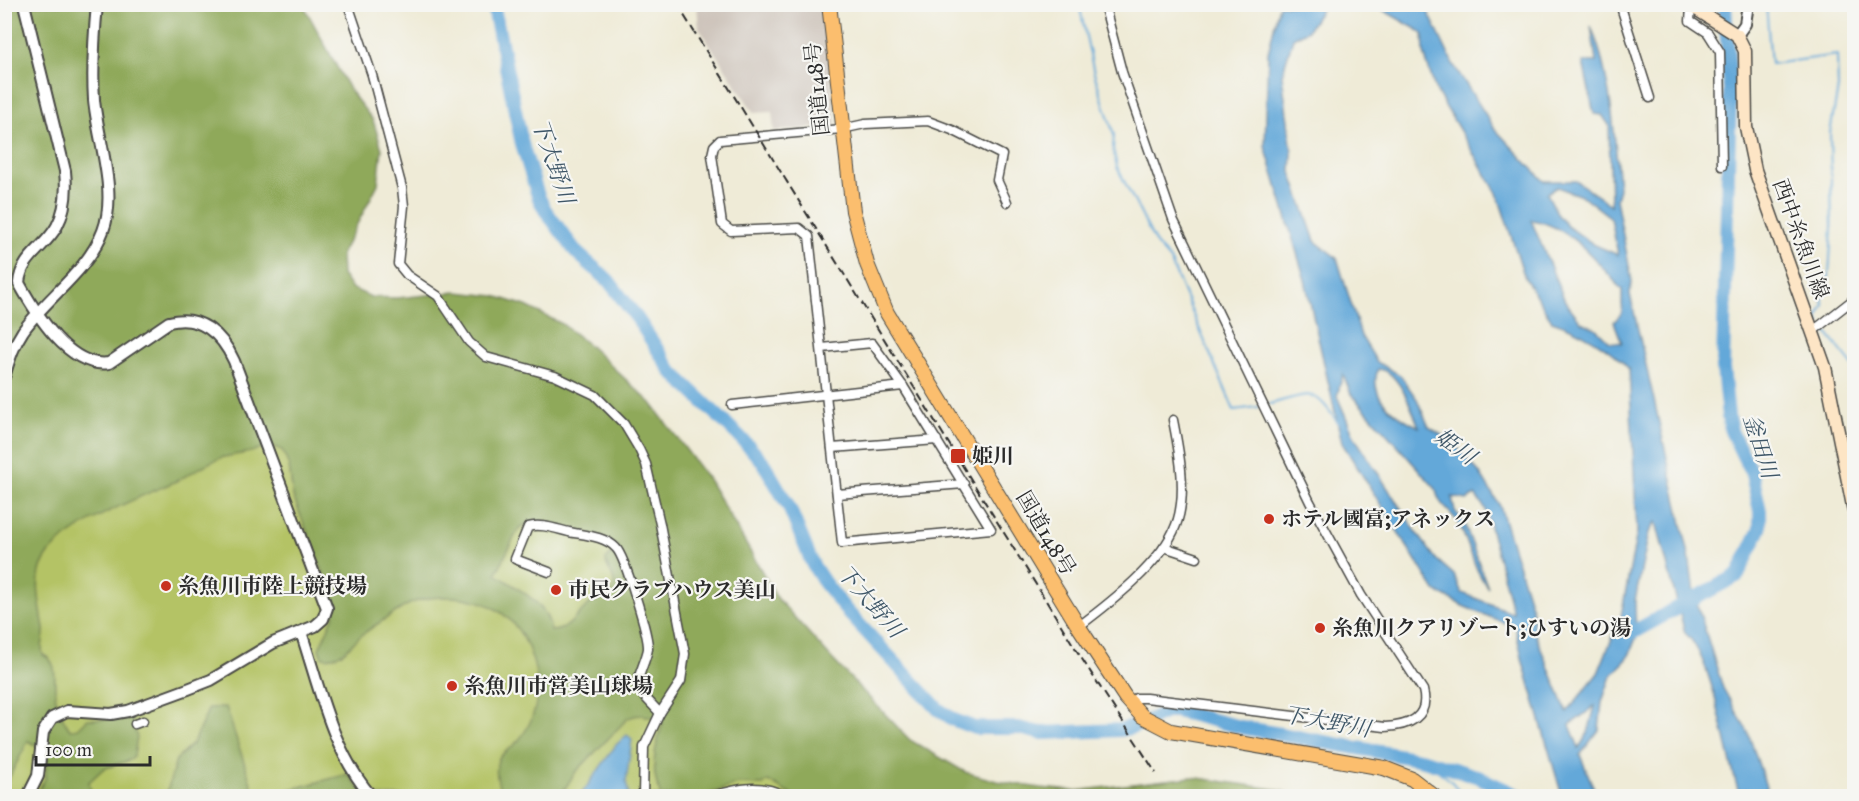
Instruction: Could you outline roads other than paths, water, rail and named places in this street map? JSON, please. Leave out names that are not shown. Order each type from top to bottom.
[{"type":"highway","name":"国道148号","points":[[829,4],[842,129],[859,240],[887,313],[1078,627],[1130,704],[1142,716],[1155,724],[1181,735],[1384,768],[1412,779],[1434,796]]},
{"type":"main road","points":[[1691,5],[1720,26],[1737,34]]},
{"type":"main road","name":"西中糸魚川線","points":[[1737,34],[1745,51],[1746,127],[1755,170],[1813,330],[1831,389],[1854,511]]},
{"type":"street","points":[[24,4],[65,171],[66,188],[64,209],[57,227],[22,267],[19,283],[48,331],[87,360],[102,364],[109,363],[169,322],[178,320],[206,325],[219,337],[228,348],[326,599],[327,608],[323,619],[302,632],[266,647],[211,680],[128,711],[111,714],[67,711],[52,718],[43,732],[38,776],[28,796]]},
{"type":"street","points":[[4,377],[11,352],[36,314],[87,258],[102,234],[107,217],[107,192],[94,102],[92,61],[96,4]]},
{"type":"street","points":[[348,4],[372,75],[402,188],[404,206],[398,264],[407,275],[438,296],[469,342],[486,357],[555,376],[595,394],[624,424],[642,456],[660,524],[685,654],[681,681],[660,713],[644,747],[643,796]]},
{"type":"street","points":[[1104,4],[1122,72],[1173,219],[1310,502],[1361,595],[1423,690],[1425,698],[1424,707],[1416,720],[1401,727],[1385,728],[1146,698],[1136,698],[1130,704]]},
{"type":"street","points":[[1620,4],[1650,99]]},
{"type":"street","points":[[1737,34],[1745,24],[1748,4]]},
{"type":"street","points":[[1691,5],[1690,21],[1708,33],[1720,52],[1722,166]]},
{"type":"street","points":[[822,348],[872,343],[903,386],[991,529],[842,543],[809,236],[799,228],[731,231],[722,224],[712,156],[714,146],[720,140],[842,129],[865,124],[927,121],[952,130],[1002,155],[997,180],[1007,202]]},
{"type":"street","points":[[1813,330],[1854,299]]},
{"type":"street","points":[[732,405],[903,386]]},
{"type":"street","points":[[1078,627],[1121,594],[1164,547],[1177,524],[1181,478],[1173,420]]},
{"type":"street","points":[[832,448],[937,440]]},
{"type":"street","points":[[837,494],[964,484]]},
{"type":"street","points":[[549,572],[515,558],[528,527],[540,526],[585,535],[606,541],[617,548],[628,574],[646,633],[648,649],[637,684],[642,694],[660,713]]},
{"type":"street","points":[[1164,547],[1197,558]]},
{"type":"street","points":[[302,632],[338,744],[358,781],[371,796]]},
{"type":"street","points":[[713,796],[736,789],[763,788],[785,796]]},
{"type":"water","points":[[1279,5],[1324,5],[1308,30],[1293,38],[1282,75],[1292,152],[1291,172],[1315,241],[1337,258],[1361,336],[1377,362],[1400,375],[1417,399],[1429,427],[1451,441],[1479,472],[1500,506],[1532,609],[1534,632],[1567,712],[1598,673],[1621,616],[1637,532],[1629,369],[1594,340],[1552,321],[1525,278],[1497,193],[1435,89],[1424,53],[1423,33],[1374,5],[1425,5],[1453,64],[1495,129],[1544,181],[1576,181],[1611,205],[1609,125],[1602,115],[1594,114],[1583,62],[1596,62],[1591,26],[1603,65],[1611,106],[1619,189],[1616,199],[1632,281],[1630,294],[1689,555],[1694,594],[1723,688],[1748,732],[1769,796],[1740,796],[1704,664],[1685,633],[1656,522],[1649,532],[1635,601],[1636,638],[1628,658],[1611,676],[1602,702],[1599,730],[1580,755],[1597,796],[1562,796],[1515,627],[1465,607],[1435,591],[1342,443],[1305,280],[1265,146],[1268,53]],"holes":[[[1557,187],[1584,197],[1611,218],[1618,255],[1595,245],[1567,226],[1558,215],[1547,193]],[[1531,220],[1558,229],[1582,246],[1622,290],[1622,313],[1614,322],[1622,343],[1610,342],[1595,328],[1581,322],[1565,301]],[[1378,369],[1392,376],[1404,392],[1419,427],[1402,418],[1386,405],[1380,398],[1376,380]],[[1343,374],[1351,394],[1436,489],[1441,502],[1461,528],[1478,572],[1488,588],[1464,522],[1455,511],[1452,497],[1467,500],[1475,495],[1485,508],[1513,613],[1462,593],[1454,575],[1436,559],[1417,533],[1355,438],[1337,396]],[[1595,706],[1588,733],[1579,748],[1570,725]]]},
{"type":"water","points":[[627,735],[632,739],[626,782],[629,796],[580,796],[616,745]]},
{"type":"waterway","name":"下大野川","points":[[493,4],[522,144],[538,196],[545,210],[577,253],[608,280],[637,318],[672,372],[763,462],[789,507],[813,565],[824,582],[845,609],[938,709],[954,720],[975,728],[1019,728],[1040,733],[1120,730],[1134,727],[1168,711],[1176,711],[1241,727],[1424,760],[1476,776],[1519,796]]},
{"type":"waterway","points":[[1079,4],[1094,73],[1114,135],[1113,149],[1117,167],[1156,244],[1170,260],[1234,410],[1258,407]]},
{"type":"waterway","name":"釜田川","points":[[1623,641],[1626,636],[1738,575],[1760,529],[1760,511],[1752,474],[1731,431],[1723,368],[1730,91],[1725,4]]},
{"type":"waterway","points":[[1766,4],[1771,64],[1837,55],[1838,88],[1830,133],[1832,227],[1829,276],[1822,298],[1824,305],[1817,319],[1820,323]]},
{"type":"waterway","points":[[1823,328],[1854,367]]},
{"type":"waterway","points":[[1270,404],[1304,395],[1317,398],[1339,424]]},
{"type":"waterway","points":[[1425,760],[1453,783],[1462,796]]},
{"type":"railway","points":[[677,4],[1082,659],[1156,773]]},
{"type":"place","name":"姫川","points":[[958,456]]},
{"type":"place","name":"ホテル國富;アネックス","points":[[1269,519]]},
{"type":"place","name":"糸魚川市陸上競技場","points":[[166,586]]},
{"type":"place","name":"市民クラブハウス美山","points":[[556,590]]},
{"type":"place","name":"糸魚川クアリゾート;ひすいの湯","points":[[1320,628]]},
{"type":"place","name":"糸魚川市営美山球場","points":[[452,686]]}]
